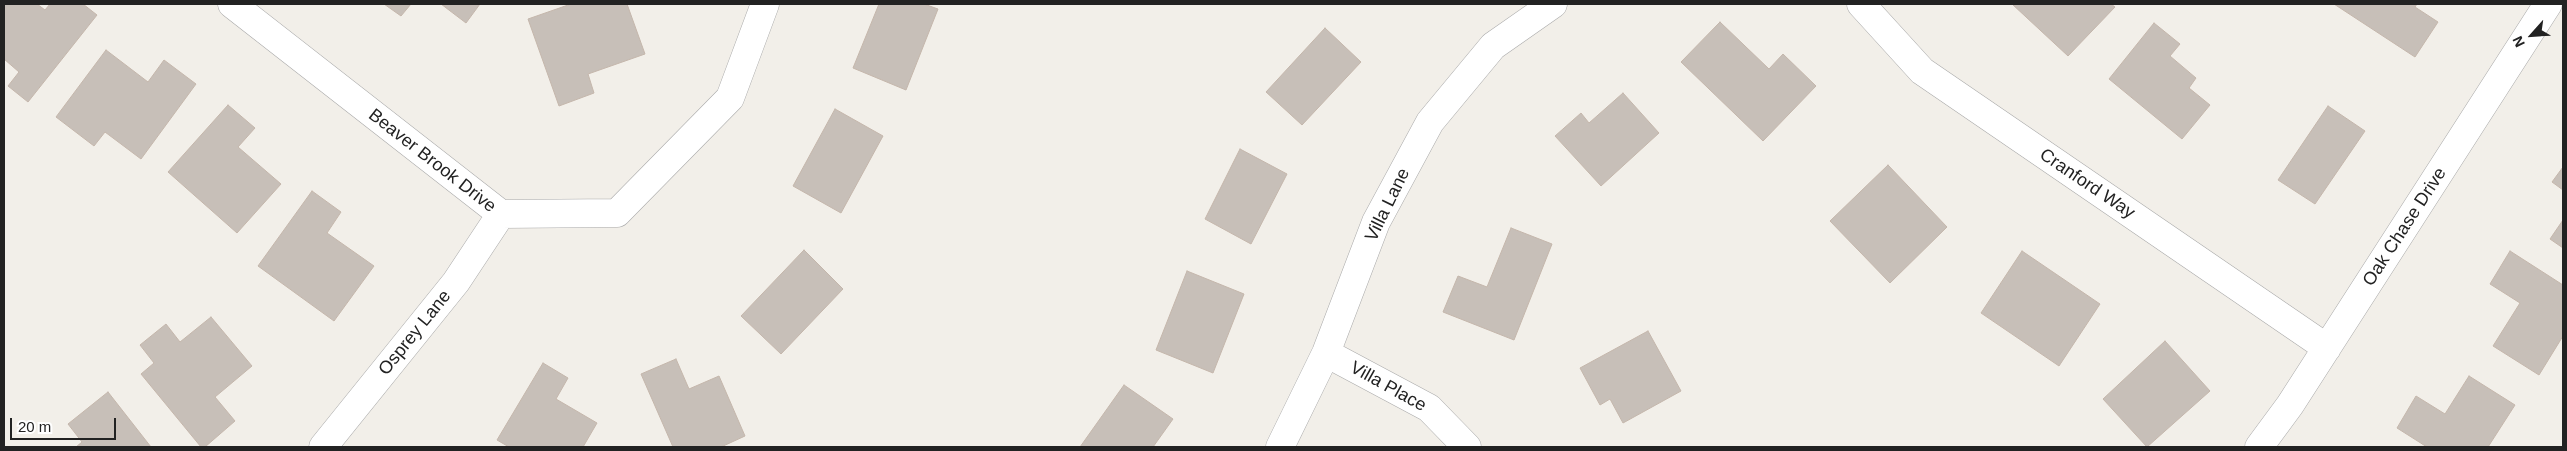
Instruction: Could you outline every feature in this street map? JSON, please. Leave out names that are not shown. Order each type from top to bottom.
[{"type":"street","name":"Beaver Brook Drive","points":[[232,4],[501,214],[617,213],[730,98],[765,4]]},
{"type":"street","name":"Villa Lane","points":[[1280,447],[1326,353],[1376,222],[1430,122],[1493,46],[1553,4]]},
{"type":"street","name":"Cranford Way","points":[[1861,4],[1922,71],[2327,348]]},
{"type":"street","name":"Oak Chase Drive","points":[[2259,447],[2327,348],[2548,4]]},
{"type":"street","name":"Osprey Lane","points":[[322,447],[456,282],[501,214]]},
{"type":"street","name":"Villa Place","points":[[1326,353],[1428,408],[1467,447]]},
{"type":"building","points":[[4,4],[37,4],[45,10],[50,4],[83,4],[97,15],[28,102],[8,86],[19,72],[4,59]]},
{"type":"building","points":[[384,4],[411,4],[401,16]]},
{"type":"building","points":[[441,4],[480,4],[466,23]]},
{"type":"building","points":[[571,4],[627,4],[645,54],[588,74],[594,93],[559,106],[528,19]]},
{"type":"building","points":[[879,4],[924,4],[938,9],[906,90],[853,68]]},
{"type":"building","points":[[2012,4],[2111,4],[2115,7],[2068,56]]},
{"type":"building","points":[[2334,4],[2417,4],[2415,7],[2438,22],[2415,57]]},
{"type":"building","points":[[1720,22],[1769,69],[1783,54],[1816,86],[1763,141],[1681,62]]},
{"type":"building","points":[[2154,23],[2180,44],[2170,56],[2196,78],[2189,88],[2210,105],[2182,139],[2109,79]]},
{"type":"building","points":[[1325,28],[1361,62],[1302,125],[1266,92]]},
{"type":"building","points":[[106,50],[148,82],[164,60],[196,84],[141,159],[105,132],[94,146],[56,117]]},
{"type":"building","points":[[1623,93],[1659,133],[1601,186],[1555,136],[1581,113],[1589,123]]},
{"type":"building","points":[[228,105],[255,128],[238,147],[281,184],[237,233],[168,172]]},
{"type":"building","points":[[2328,106],[2365,131],[2315,204],[2278,180]]},
{"type":"building","points":[[835,109],[883,136],[841,213],[793,186]]},
{"type":"building","points":[[1240,149],[1287,174],[1251,244],[1205,219]]},
{"type":"building","points":[[1888,165],[1947,227],[1890,283],[1830,221]]},
{"type":"building","points":[[2563,167],[2563,190],[2552,182]]},
{"type":"building","points":[[312,191],[341,212],[327,233],[374,266],[334,321],[258,266]]},
{"type":"building","points":[[2563,220],[2563,248],[2550,239]]},
{"type":"building","points":[[1511,228],[1552,244],[1514,340],[1443,312],[1458,276],[1487,287]]},
{"type":"building","points":[[804,250],[843,289],[781,354],[741,316]]},
{"type":"building","points":[[2022,251],[2100,304],[2059,366],[1981,313]]},
{"type":"building","points":[[2510,251],[2563,285],[2563,336],[2539,375],[2493,346],[2520,303],[2490,284]]},
{"type":"building","points":[[1187,271],[1244,294],[1213,373],[1156,350]]},
{"type":"building","points":[[211,317],[252,366],[215,397],[235,421],[205,447],[201,447],[141,374],[154,363],[140,345],[166,324],[180,342]]},
{"type":"building","points":[[1648,331],[1681,391],[1623,423],[1610,399],[1600,405],[1580,368]]},
{"type":"building","points":[[2165,341],[2210,391],[2147,447],[2103,399]]},
{"type":"building","points":[[676,359],[689,389],[719,376],[745,436],[721,447],[673,447],[641,374]]},
{"type":"building","points":[[543,363],[568,378],[556,399],[597,423],[583,447],[509,447],[497,440]]},
{"type":"building","points":[[2469,376],[2515,405],[2488,447],[2427,447],[2397,428],[2416,396],[2445,414]]},
{"type":"building","points":[[1124,385],[1173,419],[1153,447],[1080,447]]},
{"type":"building","points":[[108,392],[151,447],[76,447],[82,442],[68,424]]}]
